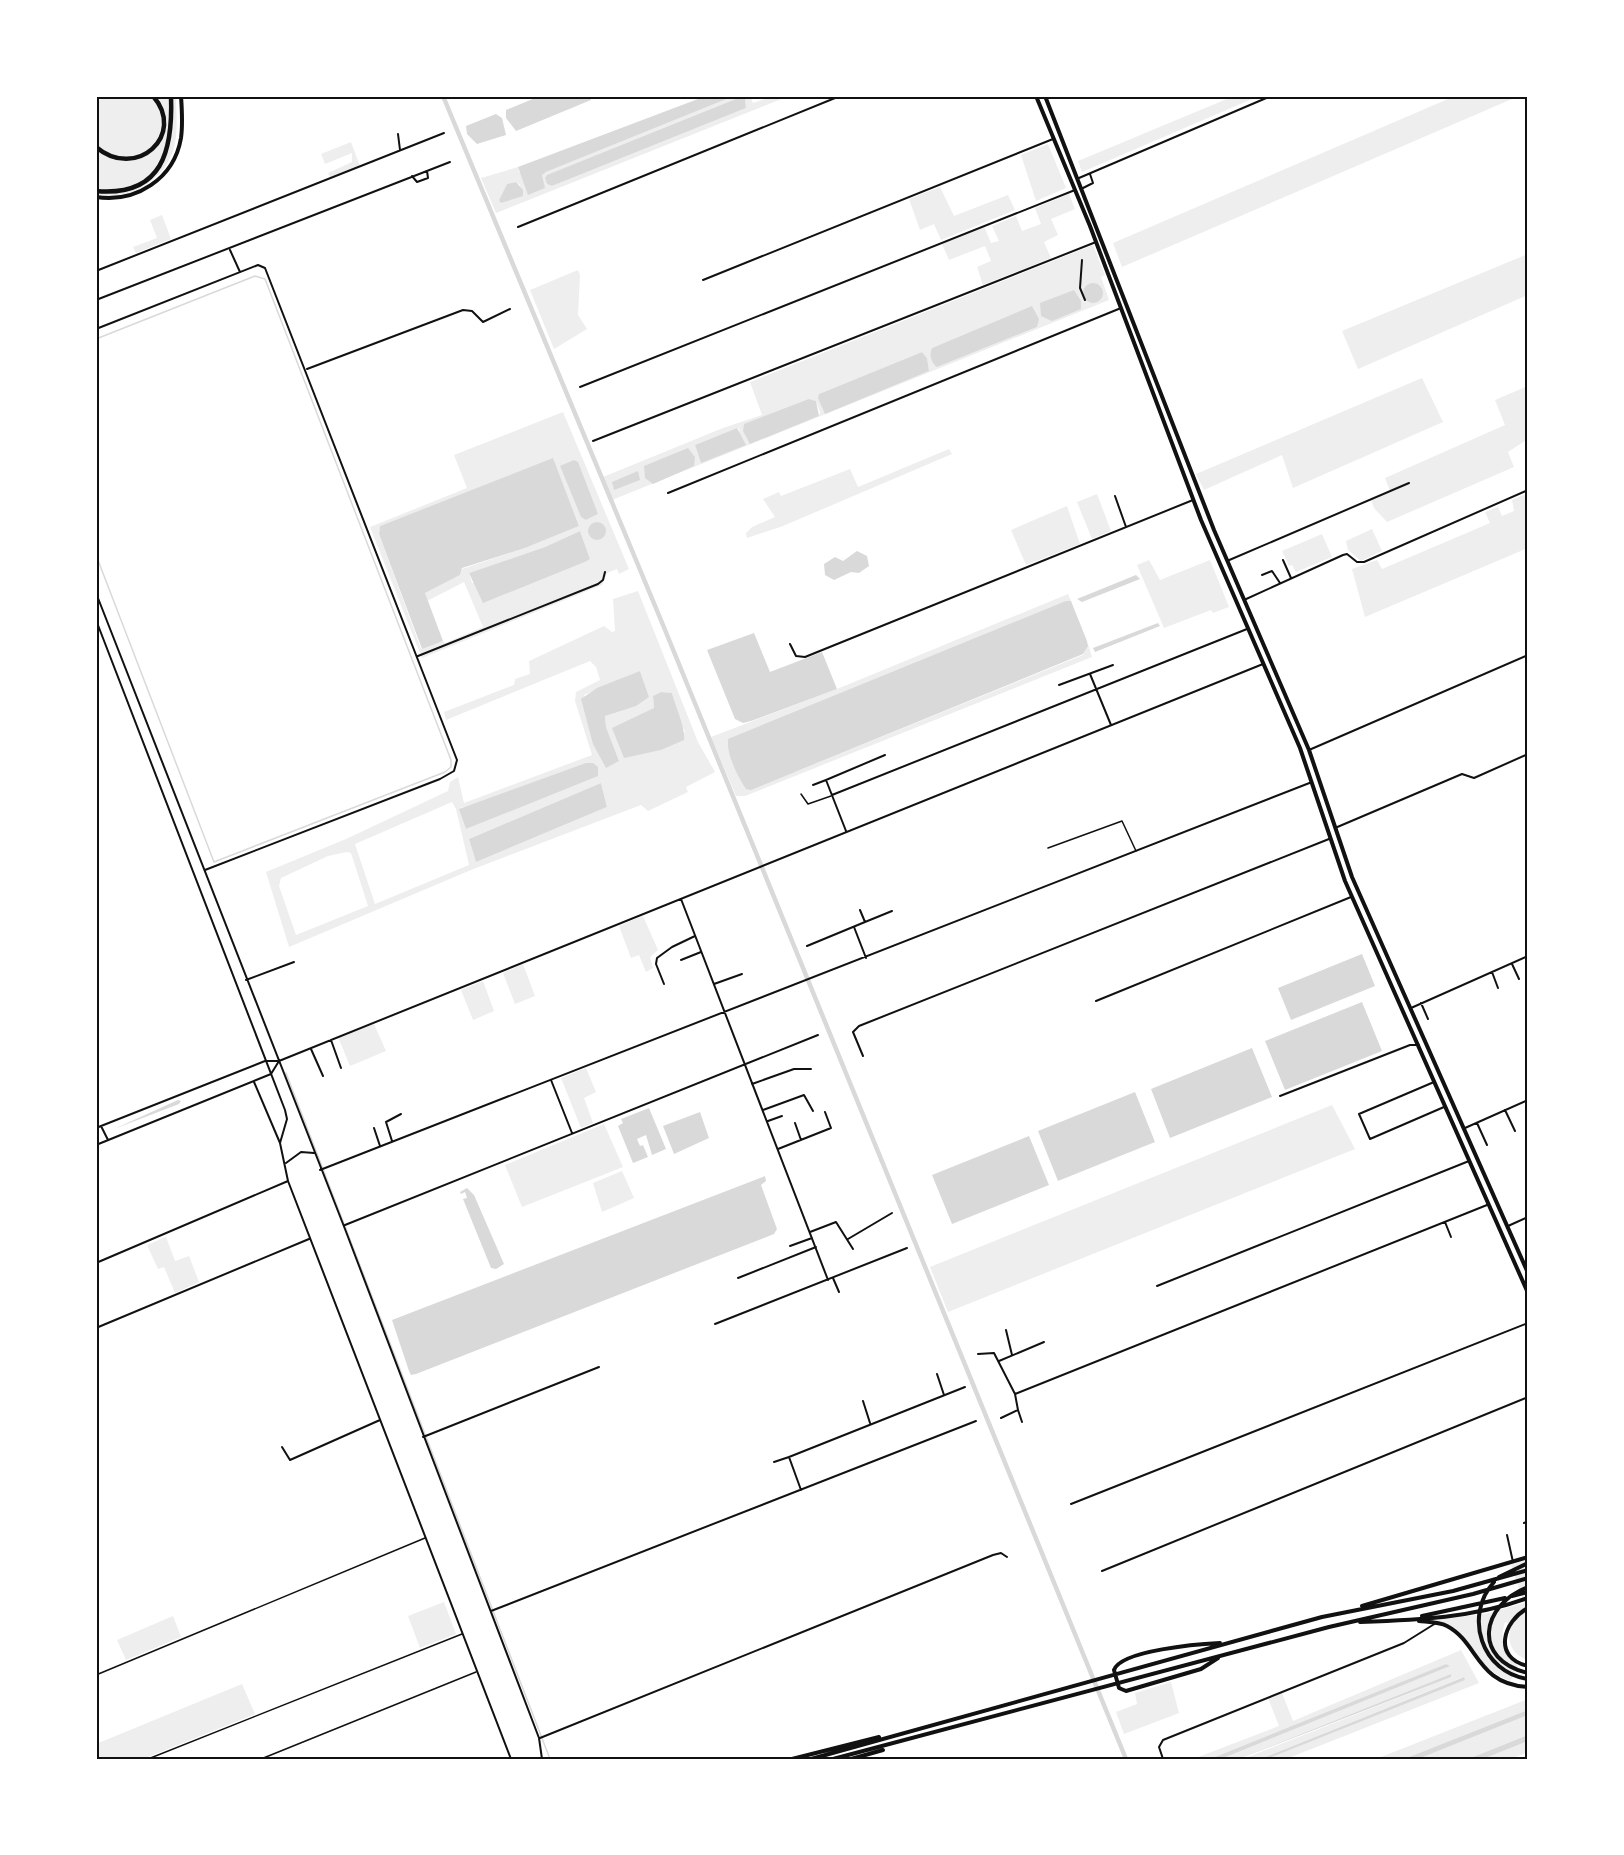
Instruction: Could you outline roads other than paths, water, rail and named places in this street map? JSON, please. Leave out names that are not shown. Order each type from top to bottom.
[{"type":"highway","points":[[96,147],[108,156],[122,160],[140,158],[151,151],[160,138],[164,125],[161,107],[153,96]]},
{"type":"highway","points":[[96,191],[128,189],[157,170],[170,144],[171,96]]},
{"type":"main road","points":[[96,197],[112,198],[135,194],[155,182],[166,171],[181,139],[181,96]]},
{"type":"main road","points":[[1036,96],[1096,242],[1193,500],[1312,782],[1352,896],[1528,1293]]},
{"type":"main road","points":[[1045,96],[1083,188],[1227,561],[1309,750],[1360,895],[1528,1273]]},
{"type":"main road","points":[[811,1759],[1050,1691],[1350,1610],[1407,1591],[1528,1557]]},
{"type":"main road","points":[[1528,1563],[1506,1572],[1492,1583],[1486,1592],[1478,1617],[1481,1640],[1491,1660],[1516,1678],[1528,1679]]},
{"type":"main road","points":[[1350,1610],[1453,1591],[1528,1570]]},
{"type":"main road","points":[[851,1759],[1219,1657],[1350,1622],[1455,1599],[1528,1578]]},
{"type":"main road","points":[[1528,1587],[1500,1604],[1489,1624],[1489,1636],[1496,1654],[1508,1666],[1528,1673]]},
{"type":"main road","points":[[1412,1619],[1528,1592]]},
{"type":"main road","points":[[1350,1622],[1412,1619],[1491,1611],[1526,1599]]},
{"type":"main road","points":[[1528,1608],[1509,1623],[1505,1637],[1507,1651],[1514,1660],[1528,1666]]},
{"type":"main road","points":[[1412,1619],[1436,1623],[1453,1631],[1476,1660],[1496,1677],[1513,1685],[1528,1687]]},
{"type":"main road","points":[[1219,1657],[1201,1669],[1126,1691],[1119,1688],[1114,1670],[1121,1662],[1156,1651],[1191,1644],[1226,1643]]},
{"type":"main road","points":[[792,1759],[892,1735]]},
{"type":"main road","points":[[833,1759],[895,1745]]},
{"type":"street","points":[[518,227],[840,96]]},
{"type":"street","points":[[1079,178],[1272,96]]},
{"type":"street","points":[[96,271],[444,133]]},
{"type":"street","points":[[398,134],[400,150]]},
{"type":"street","points":[[703,280],[1053,139]]},
{"type":"street","points":[[96,300],[450,162]]},
{"type":"street","points":[[412,176],[417,182],[422,182],[428,178],[427,170]]},
{"type":"street","points":[[1083,188],[1093,183],[1090,174]]},
{"type":"street","points":[[580,387],[1075,190]]},
{"type":"street","points":[[592,441],[1096,242]]},
{"type":"street","points":[[230,249],[240,272]]},
{"type":"street","points":[[1082,260],[1080,288],[1085,300]]},
{"type":"street","points":[[96,329],[258,265],[265,268],[307,369],[457,760],[452,774],[204,870]]},
{"type":"street","points":[[668,493],[1120,308]]},
{"type":"street","points":[[307,369],[463,310],[472,311],[483,322],[510,309]]},
{"type":"street","points":[[1227,561],[1409,483]]},
{"type":"street","points":[[1244,600],[1343,555],[1347,554],[1357,562],[1364,562],[1528,490]]},
{"type":"street","points":[[1115,496],[1126,527]]},
{"type":"street","points":[[790,644],[796,656],[806,657],[1193,500]]},
{"type":"street","points":[[1283,560],[1292,578]]},
{"type":"street","points":[[1262,575],[1272,571],[1280,583]]},
{"type":"street","points":[[418,656],[598,584],[603,580],[604,572]]},
{"type":"street","points":[[96,592],[314,1153],[345,1225],[423,1437],[539,1738],[542,1759]]},
{"type":"street","points":[[96,620],[286,1115],[280,1143]]},
{"type":"street","points":[[832,795],[1247,629]]},
{"type":"street","points":[[1309,750],[1528,655]]},
{"type":"street","points":[[96,1128],[265,1060],[279,1061],[1263,664]]},
{"type":"street","points":[[1059,685],[1113,665]]},
{"type":"street","points":[[1090,674],[1111,726]]},
{"type":"street","points":[[1335,828],[1459,775],[1474,778],[1528,754]]},
{"type":"street","points":[[813,785],[885,755]]},
{"type":"street","points":[[826,780],[846,831]]},
{"type":"street","points":[[322,1169],[1312,782]]},
{"type":"street","points":[[862,1056],[853,1032],[859,1026],[1330,838]]},
{"type":"street","points":[[1096,1001],[1352,896]]},
{"type":"street","points":[[681,899],[828,1280]]},
{"type":"street","points":[[860,910],[865,922]]},
{"type":"street","points":[[807,946],[892,911]]},
{"type":"street","points":[[212,920],[221,916]]},
{"type":"street","points":[[854,927],[866,958]]},
{"type":"street","points":[[664,984],[656,964],[657,958],[672,947],[695,936]]},
{"type":"street","points":[[681,960],[701,952]]},
{"type":"street","points":[[1411,1008],[1528,956]]},
{"type":"street","points":[[246,980],[294,962]]},
{"type":"street","points":[[1512,964],[1519,980]]},
{"type":"street","points":[[1492,972],[1498,988]]},
{"type":"street","points":[[713,984],[742,974]]},
{"type":"street","points":[[1421,1003],[1428,1019]]},
{"type":"street","points":[[345,1225],[818,1035]]},
{"type":"street","points":[[331,1040],[341,1068]]},
{"type":"street","points":[[1280,1096],[1410,1045],[1419,1045]]},
{"type":"street","points":[[310,1048],[323,1076]]},
{"type":"street","points":[[96,1145],[271,1074],[279,1061]]},
{"type":"street","points":[[752,1084],[794,1069],[811,1069]]},
{"type":"street","points":[[551,1079],[572,1133]]},
{"type":"street","points":[[254,1081],[280,1143],[288,1181],[511,1759]]},
{"type":"street","points":[[1435,1082],[1359,1114],[1370,1139],[1446,1106]]},
{"type":"street","points":[[763,1110],[804,1095],[813,1111]]},
{"type":"street","points":[[1465,1128],[1528,1100]]},
{"type":"street","points":[[1505,1110],[1515,1131]]},
{"type":"street","points":[[777,1149],[831,1128],[825,1112]]},
{"type":"street","points":[[392,1142],[387,1122],[401,1114]]},
{"type":"street","points":[[767,1121],[782,1116]]},
{"type":"street","points":[[1477,1122],[1487,1145]]},
{"type":"street","points":[[795,1123],[801,1140]]},
{"type":"street","points":[[101,1126],[108,1140]]},
{"type":"street","points":[[374,1128],[380,1146]]},
{"type":"street","points":[[286,1163],[301,1152],[314,1153]]},
{"type":"street","points":[[1157,1286],[1470,1160]]},
{"type":"street","points":[[96,1263],[288,1181]]},
{"type":"street","points":[[1015,1394],[1490,1204]]},
{"type":"street","points":[[848,1239],[892,1213]]},
{"type":"street","points":[[1508,1226],[1528,1217]]},
{"type":"street","points":[[810,1232],[836,1222],[853,1249]]},
{"type":"street","points":[[1445,1222],[1451,1237]]},
{"type":"street","points":[[790,1246],[812,1238]]},
{"type":"street","points":[[96,1328],[310,1239]]},
{"type":"street","points":[[738,1278],[816,1247]]},
{"type":"street","points":[[716,1324],[907,1248]]},
{"type":"street","points":[[833,1277],[839,1292]]},
{"type":"street","points":[[1071,1504],[1528,1323]]},
{"type":"street","points":[[1006,1330],[1012,1355]]},
{"type":"street","points":[[999,1361],[1044,1342]]},
{"type":"street","points":[[978,1354],[992,1352],[999,1361],[1015,1394],[1022,1422]]},
{"type":"street","points":[[423,1437],[599,1367]]},
{"type":"street","points":[[937,1374],[944,1395]]},
{"type":"street","points":[[774,1462],[965,1387]]},
{"type":"street","points":[[1102,1571],[1528,1397]]},
{"type":"street","points":[[862,1401],[871,1425]]},
{"type":"street","points":[[1001,1418],[1018,1410]]},
{"type":"street","points":[[282,1447],[290,1460],[380,1420]]},
{"type":"street","points":[[491,1611],[976,1420]]},
{"type":"street","points":[[789,1457],[801,1490]]},
{"type":"street","points":[[1524,1523],[1528,1521]]},
{"type":"street","points":[[1507,1535],[1513,1562]]},
{"type":"street","points":[[539,1738],[993,1555],[1001,1553],[1007,1557]]},
{"type":"street","points":[[1163,1759],[1159,1747],[1163,1740],[1404,1643],[1436,1623]]},
{"type":"lane","points":[[801,794],[808,804],[832,795]]},
{"type":"lane","points":[[1048,848],[1122,821],[1137,852]]},
{"type":"lane","points":[[96,1675],[426,1538]]},
{"type":"lane","points":[[148,1759],[463,1634]]},
{"type":"lane","points":[[261,1759],[477,1671]]},
{"type":"waterway","points":[[443,96],[663,625],[1126,1759]]},
{"type":"waterway","points":[[96,339],[255,276],[265,279],[451,760],[451,767],[445,772],[214,862],[96,555]]},
{"type":"waterway","points":[[286,1073],[550,1759]]}]
